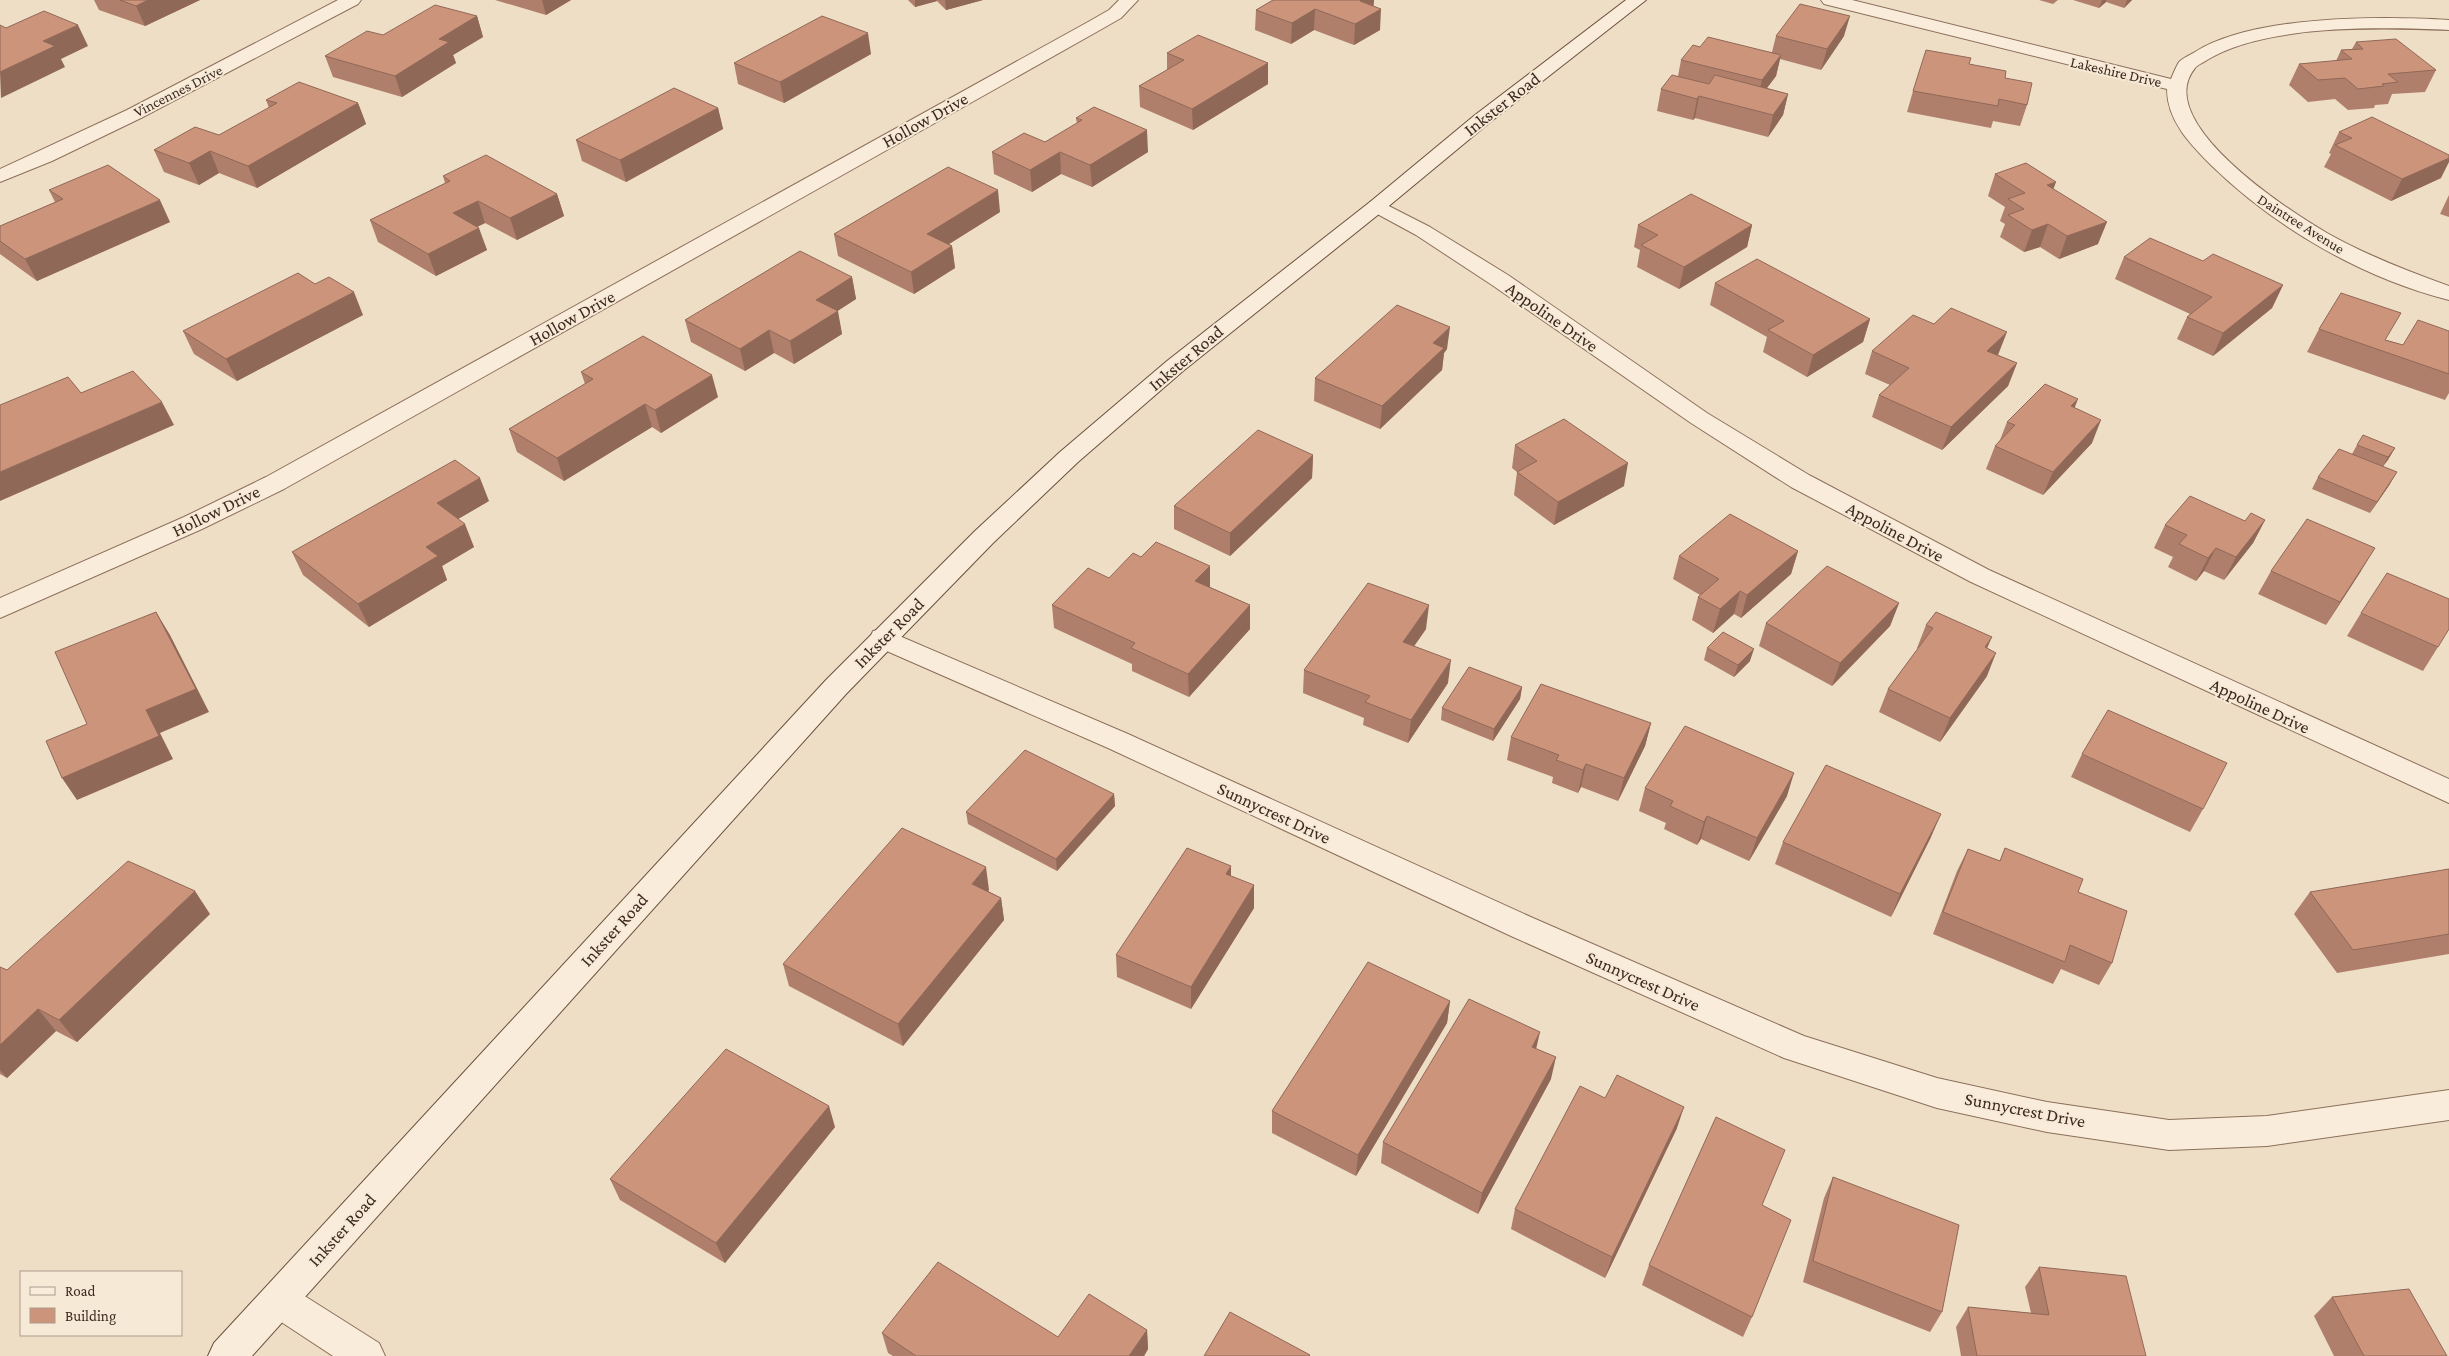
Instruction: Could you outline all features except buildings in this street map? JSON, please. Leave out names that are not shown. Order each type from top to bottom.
[{"type":"street","name":"Vincennes Drive","points":[[0,176],[50,155],[140,111],[352,0]]},
{"type":"street","name":"Hollow Drive","points":[[0,609],[184,527],[283,478],[1094,26],[1115,14],[1130,0]]},
{"type":"street","name":"Inkster Road","points":[[227,1356],[823,700],[984,537],[1069,457],[1175,366],[1377,206],[1482,119],[1637,0]]},
{"type":"street","name":"Lakeshire Drive","points":[[1830,0],[2176,86],[2186,65],[2203,52],[2229,43],[2277,32],[2361,23],[2449,25]]},
{"type":"street","name":"Daintree Avenue","points":[[2176,86],[2176,100],[2181,116],[2202,144],[2253,193],[2285,217],[2354,256],[2449,293]]},
{"type":"street","name":"Appoline Drive","points":[[1377,206],[1423,231],[1493,275],[1699,418],[1800,481],[1980,576],[2449,792]]},
{"type":"street","name":"Sunnycrest Drive","points":[[883,638],[1118,741],[1522,927],[1796,1048],[1938,1092],[2047,1117],[2169,1135],[2266,1131],[2449,1105]]},
{"type":"street","points":[[279,1300],[366,1356]]}]
